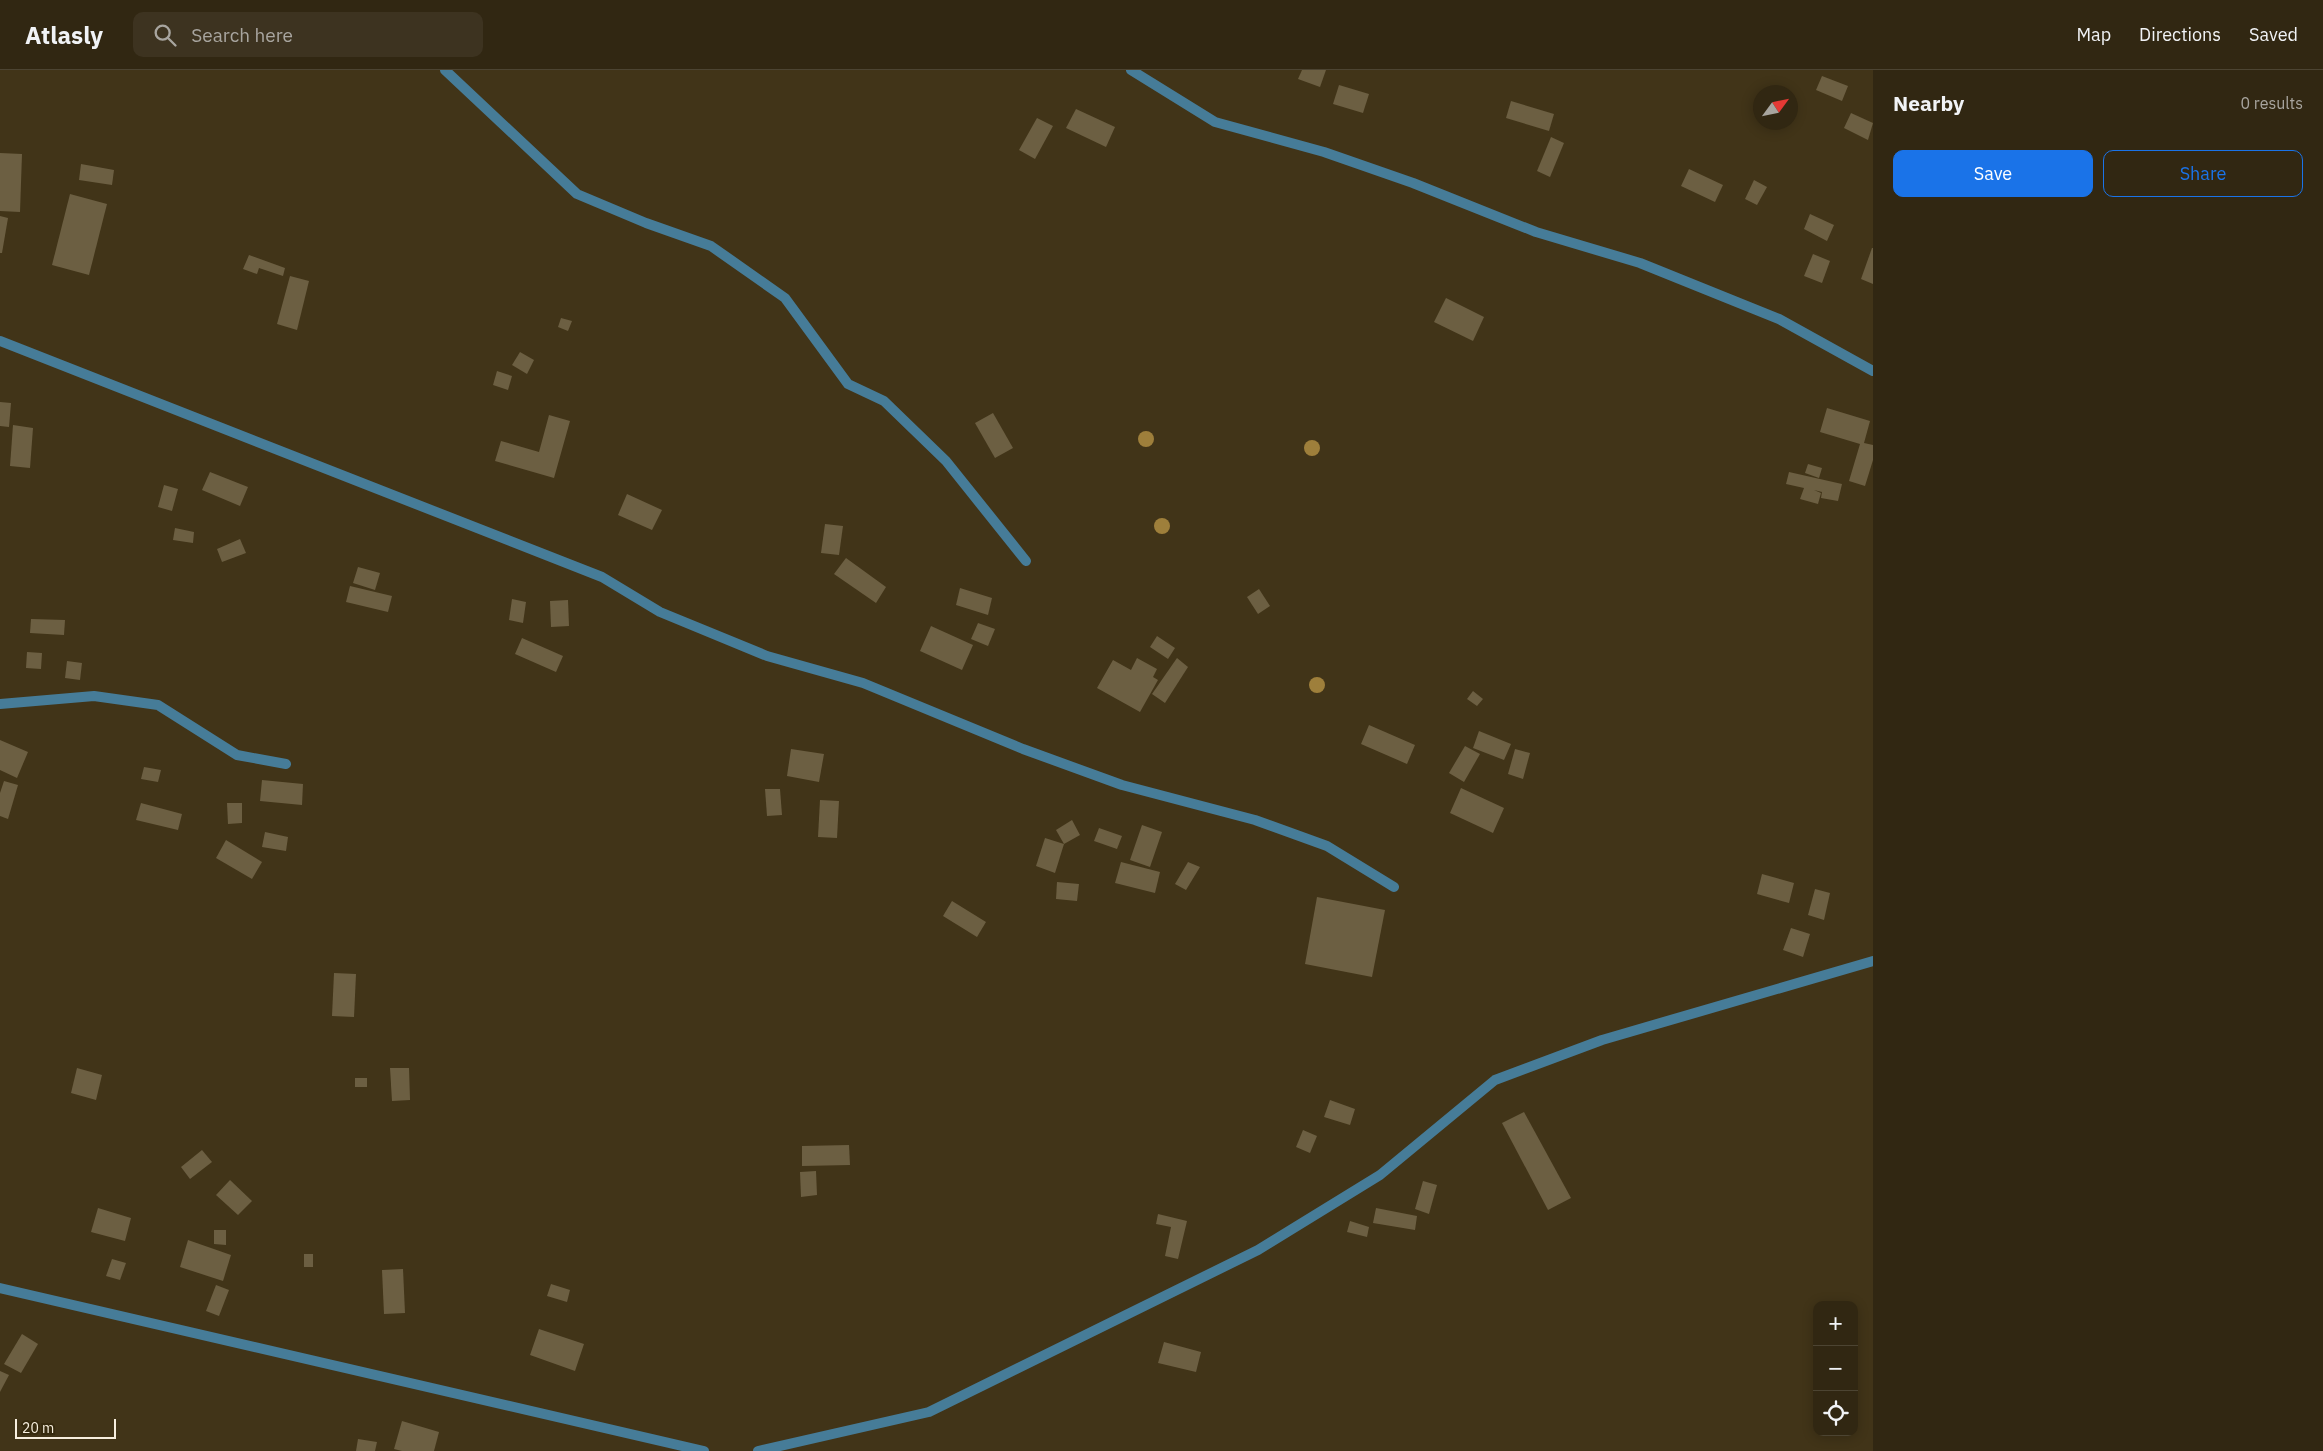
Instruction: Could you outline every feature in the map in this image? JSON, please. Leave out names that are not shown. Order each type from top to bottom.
[{"type":"street","points":[[445,70],[577,194],[646,223],[711,246],[785,298],[817,345],[848,384],[884,402],[946,461],[1026,561]]},
{"type":"street","points":[[1131,70],[1215,122],[1324,152],[1413,183],[1536,232],[1640,264],[1779,319],[1873,371]]},
{"type":"street","points":[[0,342],[602,577],[660,612],[767,656],[863,683],[1023,749],[1122,785],[1255,820],[1328,846],[1394,887]]},
{"type":"street","points":[[0,704],[94,696],[158,705],[237,755],[286,764]]},
{"type":"street","points":[[758,1451],[929,1412],[1258,1250],[1380,1175],[1495,1080],[1602,1040],[1873,961]]},
{"type":"street","points":[[0,1288],[704,1451]]},
{"type":"building","points":[[1302,70],[1326,70],[1320,87],[1298,79]]},
{"type":"building","points":[[1822,76],[1848,86],[1842,101],[1816,90]]},
{"type":"building","points":[[1339,85],[1369,94],[1363,113],[1333,104]]},
{"type":"building","points":[[1511,101],[1554,114],[1549,131],[1506,118]]},
{"type":"building","points":[[1076,109],[1115,127],[1106,147],[1066,128]]},
{"type":"building","points":[[1851,113],[1873,123],[1868,140],[1844,128]]},
{"type":"building","points":[[1037,118],[1053,126],[1035,159],[1019,150]]},
{"type":"building","points":[[1551,137],[1564,143],[1550,177],[1537,171]]},
{"type":"building","points":[[0,153],[22,154],[20,212],[0,211]]},
{"type":"building","points":[[81,164],[114,170],[112,185],[79,180]]},
{"type":"building","points":[[1689,169],[1723,185],[1715,202],[1681,186]]},
{"type":"building","points":[[1754,180],[1767,187],[1757,205],[1745,199]]},
{"type":"building","points":[[70,194],[107,204],[89,275],[52,265]]},
{"type":"building","points":[[1810,214],[1834,225],[1827,241],[1804,229]]},
{"type":"building","points":[[0,216],[8,218],[2,253],[0,253]]},
{"type":"building","points":[[1873,248],[1873,284],[1861,279]]},
{"type":"building","points":[[1813,254],[1830,261],[1822,283],[1804,276]]},
{"type":"building","points":[[249,255],[285,268],[283,276],[259,268],[257,274],[243,269]]},
{"type":"building","points":[[290,276],[309,281],[297,330],[277,324]]},
{"type":"building","points":[[1446,298],[1484,317],[1473,341],[1434,322]]},
{"type":"building","points":[[561,318],[572,321],[568,331],[558,327]]},
{"type":"building","points":[[520,352],[534,360],[527,374],[512,365]]},
{"type":"building","points":[[497,371],[512,376],[508,390],[493,385]]},
{"type":"building","points":[[0,402],[11,403],[9,427],[0,426]]},
{"type":"building","points":[[1827,408],[1870,421],[1864,443],[1873,445],[1873,460],[1865,486],[1849,481],[1860,444],[1820,432]]},
{"type":"building","points":[[993,413],[1013,448],[995,458],[975,423]]},
{"type":"building","points":[[549,415],[570,421],[554,478],[495,461],[501,441],[539,452]]},
{"type":"building","points":[[13,425],[33,428],[30,468],[10,466]]},
{"type":"building","points":[[1808,464],[1822,468],[1819,478],[1805,473]]},
{"type":"building","points":[[210,472],[248,487],[240,506],[202,490]]},
{"type":"building","points":[[1789,472],[1842,484],[1838,501],[1821,498],[1822,492],[1814,490],[1821,493],[1818,504],[1800,499],[1804,488],[1786,484]]},
{"type":"building","points":[[164,485],[178,489],[172,511],[158,507]]},
{"type":"building","points":[[627,494],[662,510],[652,530],[618,515]]},
{"type":"building","points":[[825,524],[843,526],[839,555],[821,553]]},
{"type":"building","points":[[175,528],[194,532],[193,543],[173,540]]},
{"type":"building","points":[[240,539],[246,553],[222,562],[217,549]]},
{"type":"building","points":[[846,558],[886,587],[876,603],[834,574]]},
{"type":"building","points":[[358,567],[380,573],[375,590],[353,583]]},
{"type":"building","points":[[350,586],[392,596],[388,612],[346,602]]},
{"type":"building","points":[[960,588],[992,598],[988,615],[956,605]]},
{"type":"building","points":[[1259,589],[1270,606],[1258,614],[1247,597]]},
{"type":"building","points":[[512,599],[526,602],[523,623],[509,620]]},
{"type":"building","points":[[568,600],[569,626],[551,627],[550,601]]},
{"type":"building","points":[[31,619],[65,620],[64,635],[30,633]]},
{"type":"building","points":[[978,623],[995,629],[988,646],[971,639]]},
{"type":"building","points":[[931,626],[973,645],[962,670],[920,651]]},
{"type":"building","points":[[1157,636],[1175,648],[1168,659],[1150,647]]},
{"type":"building","points":[[522,638],[563,656],[556,672],[515,654]]},
{"type":"building","points":[[27,652],[42,653],[41,669],[26,668]]},
{"type":"building","points":[[1137,658],[1157,669],[1153,677],[1158,680],[1140,712],[1097,688],[1113,660],[1131,670]]},
{"type":"building","points":[[1177,658],[1188,667],[1165,703],[1152,694]]},
{"type":"building","points":[[67,661],[82,663],[80,680],[65,678]]},
{"type":"building","points":[[1473,691],[1483,699],[1477,706],[1467,699]]},
{"type":"building","points":[[1369,725],[1415,745],[1407,764],[1361,744]]},
{"type":"building","points":[[1479,731],[1511,744],[1504,760],[1473,748]]},
{"type":"building","points":[[0,740],[28,752],[17,778],[0,770]]},
{"type":"building","points":[[1465,746],[1480,754],[1464,782],[1449,773]]},
{"type":"building","points":[[791,749],[824,754],[819,782],[787,776]]},
{"type":"building","points":[[1515,749],[1530,753],[1523,779],[1508,774]]},
{"type":"building","points":[[144,767],[161,770],[158,782],[141,779]]},
{"type":"building","points":[[262,780],[303,784],[302,805],[260,801]]},
{"type":"building","points":[[4,781],[18,785],[8,819],[0,816],[0,793]]},
{"type":"building","points":[[1461,788],[1504,808],[1493,833],[1450,813]]},
{"type":"building","points":[[765,789],[780,789],[782,815],[767,816]]},
{"type":"building","points":[[820,800],[839,801],[837,838],[818,837]]},
{"type":"building","points":[[141,803],[182,814],[178,830],[136,820]]},
{"type":"building","points":[[227,803],[242,803],[242,823],[228,824]]},
{"type":"building","points":[[1072,820],[1080,835],[1064,844],[1056,830]]},
{"type":"building","points":[[1142,825],[1162,832],[1150,867],[1130,860]]},
{"type":"building","points":[[1099,828],[1122,836],[1117,849],[1094,841]]},
{"type":"building","points":[[265,832],[288,837],[286,851],[262,847]]},
{"type":"building","points":[[1045,838],[1064,844],[1055,873],[1036,866]]},
{"type":"building","points":[[226,840],[262,862],[252,879],[216,858]]},
{"type":"building","points":[[1121,862],[1160,872],[1155,893],[1115,883]]},
{"type":"building","points":[[1188,862],[1200,867],[1186,890],[1175,884]]},
{"type":"building","points":[[1762,874],[1794,883],[1789,903],[1757,894]]},
{"type":"building","points":[[1057,882],[1079,884],[1077,901],[1056,899]]},
{"type":"building","points":[[1815,889],[1830,893],[1824,920],[1808,915]]},
{"type":"building","points":[[1317,897],[1385,910],[1372,977],[1305,964]]},
{"type":"building","points":[[952,901],[986,922],[977,937],[943,916]]},
{"type":"building","points":[[1791,928],[1810,934],[1803,957],[1783,950]]},
{"type":"building","points":[[334,973],[356,974],[354,1017],[332,1016]]},
{"type":"building","points":[[77,1068],[102,1075],[96,1100],[71,1093]]},
{"type":"building","points":[[390,1068],[409,1068],[410,1100],[392,1101]]},
{"type":"building","points":[[355,1078],[367,1078],[367,1087],[355,1087]]},
{"type":"building","points":[[1330,1100],[1355,1109],[1350,1125],[1324,1117]]},
{"type":"building","points":[[1524,1112],[1571,1198],[1548,1210],[1502,1123]]},
{"type":"building","points":[[1303,1130],[1317,1136],[1310,1153],[1296,1147]]},
{"type":"building","points":[[849,1145],[850,1165],[802,1166],[802,1146]]},
{"type":"building","points":[[202,1150],[212,1162],[190,1179],[181,1167]]},
{"type":"building","points":[[816,1171],[817,1195],[801,1197],[800,1172]]},
{"type":"building","points":[[230,1180],[252,1201],[238,1215],[216,1195]]},
{"type":"building","points":[[1423,1181],[1437,1185],[1429,1214],[1415,1209]]},
{"type":"building","points":[[98,1208],[131,1218],[125,1241],[91,1232]]},
{"type":"building","points":[[1376,1208],[1417,1216],[1415,1230],[1373,1223]]},
{"type":"building","points":[[1158,1214],[1187,1221],[1178,1259],[1165,1256],[1171,1227],[1156,1224]]},
{"type":"building","points":[[1350,1221],[1369,1227],[1367,1237],[1347,1232]]},
{"type":"building","points":[[214,1230],[226,1230],[226,1245],[214,1244]]},
{"type":"building","points":[[188,1240],[231,1255],[223,1281],[180,1267]]},
{"type":"building","points":[[304,1254],[313,1254],[313,1267],[304,1267]]},
{"type":"building","points":[[112,1259],[126,1263],[120,1280],[106,1276]]},
{"type":"building","points":[[403,1269],[405,1313],[384,1314],[382,1270]]},
{"type":"building","points":[[551,1284],[570,1290],[567,1302],[547,1296]]},
{"type":"building","points":[[216,1285],[229,1290],[219,1316],[206,1311]]},
{"type":"building","points":[[539,1329],[584,1344],[575,1371],[530,1355]]},
{"type":"building","points":[[22,1334],[38,1344],[21,1373],[4,1364]]},
{"type":"building","points":[[1164,1342],[1201,1352],[1196,1372],[1158,1363]]},
{"type":"building","points":[[0,1371],[9,1375],[0,1392]]},
{"type":"building","points":[[402,1421],[439,1432],[434,1451],[402,1451],[394,1449]]},
{"type":"building","points":[[358,1439],[377,1442],[375,1451],[356,1451]]}]
